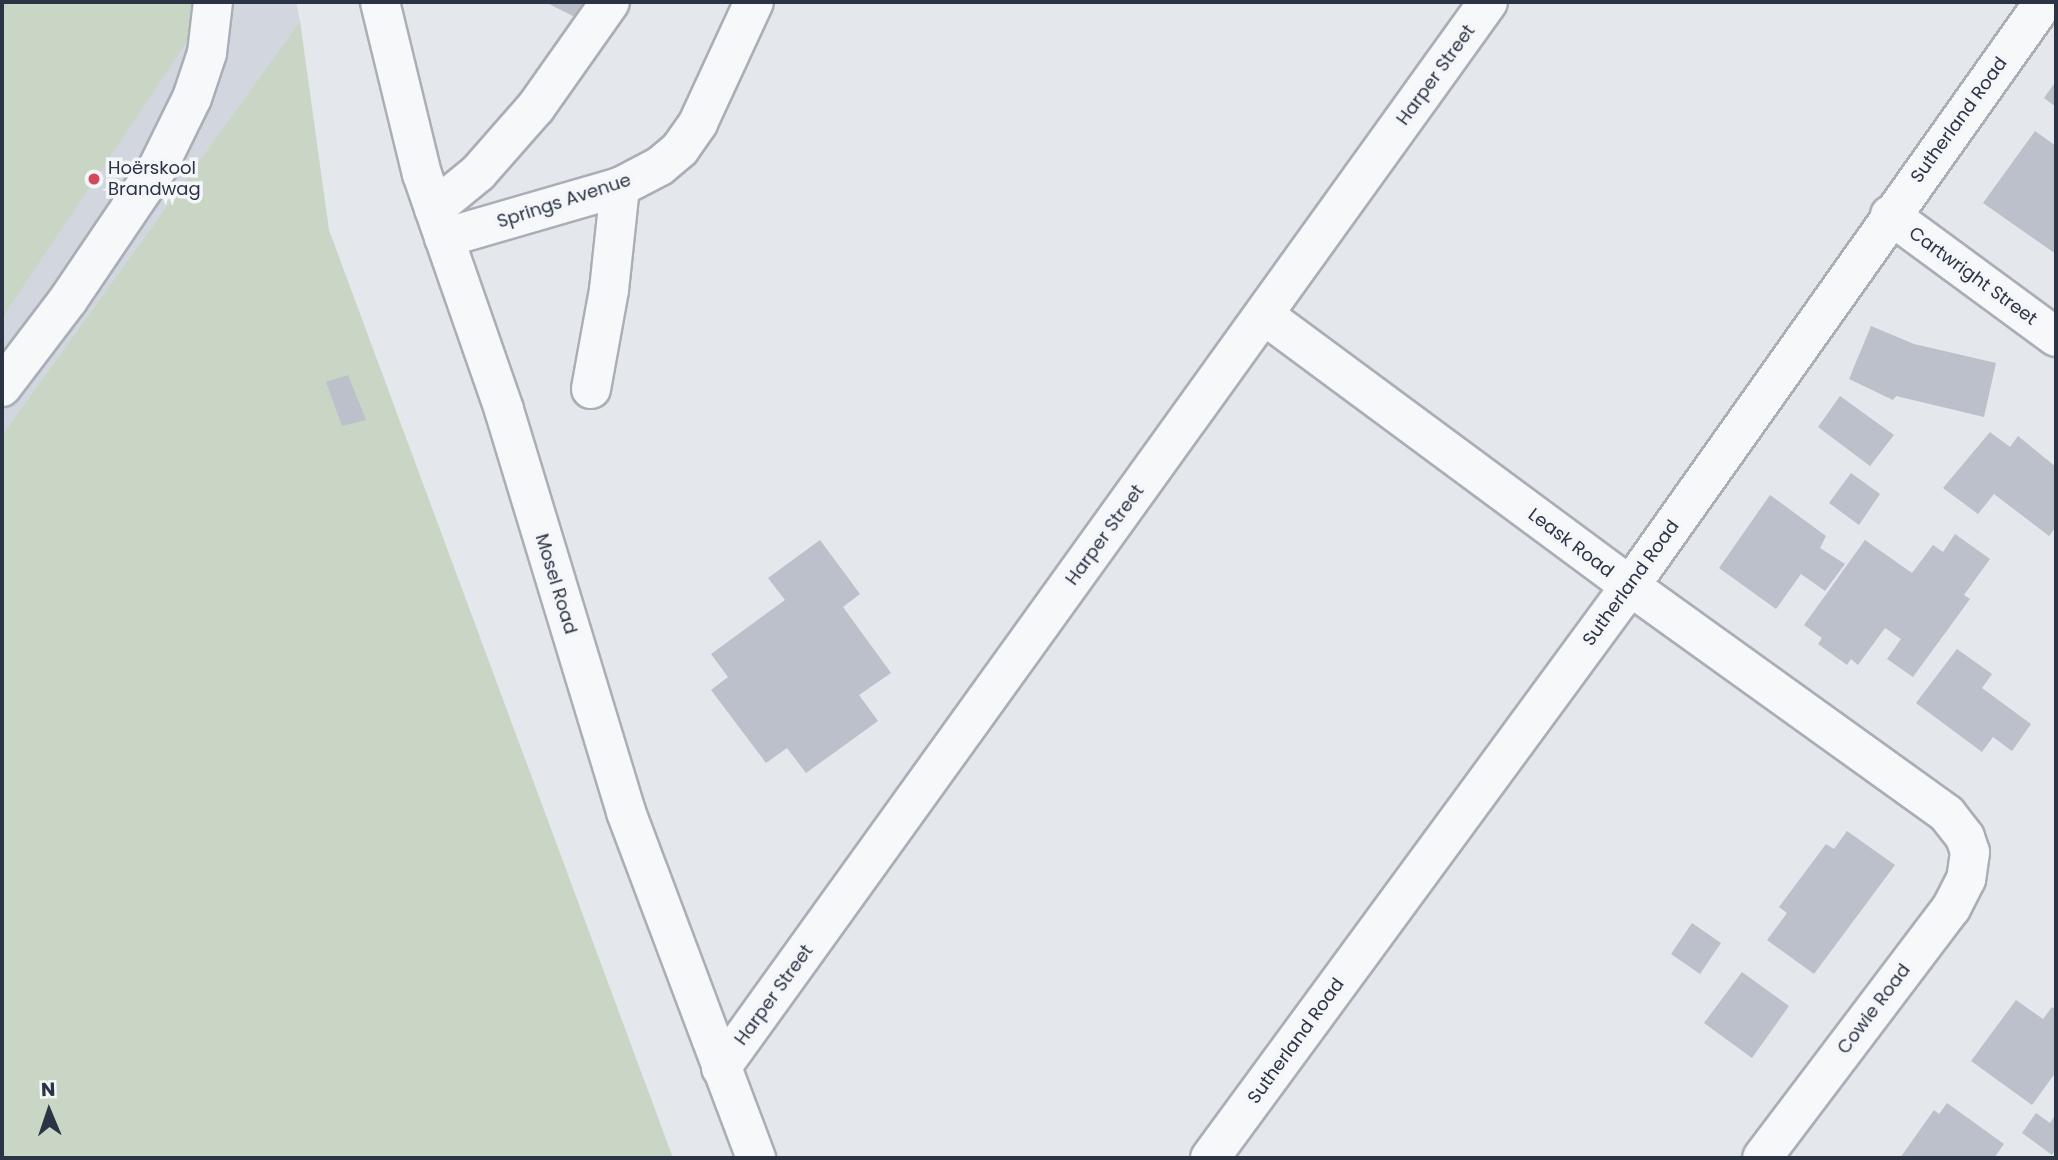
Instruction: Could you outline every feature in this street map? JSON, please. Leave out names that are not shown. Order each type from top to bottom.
[{"type":"street","points":[[2,387],[68,300],[158,167],[192,98],[207,53],[213,2]]},
{"type":"street","name":"Mosel Road","points":[[380,2],[399,89],[439,223],[504,410],[626,812],[756,1158]]},
{"type":"street","points":[[439,223],[478,173],[536,107],[610,2]]},
{"type":"street","name":"Springs Avenue","points":[[439,223],[620,187],[660,166],[680,149],[698,123],[754,2]]},
{"type":"street","name":"Harper Street","points":[[722,1068],[1488,2]]},
{"type":"street","name":"Sutherland Road","points":[[1210,1158],[1630,586],[1890,215],[2044,2]]},
{"type":"street","points":[[591,389],[609,290],[620,187]]},
{"type":"street","name":"Cartwright Street","points":[[1890,215],[2056,337]]},
{"type":"street","name":"Leask Road","points":[[1264,315],[1630,586],[1947,814],[1965,836],[1970,852]]},
{"type":"street","name":"Cowie Road","points":[[1762,1158],[1951,908],[1966,879],[1970,852]]},
{"type":"shaded area","name":"Hoërskool Brandwag","points":[[2,2],[296,2],[300,21],[2,435]]},
{"type":"green space","points":[[2,2],[197,2],[196,28],[2,318]]},
{"type":"green space","points":[[300,21],[329,230],[673,1158],[2,1158],[2,435]]},
{"type":"building","points":[[545,2],[591,2],[583,21]]},
{"type":"building","points":[[2056,81],[2056,107],[2044,98]]},
{"type":"building","points":[[2035,131],[2056,146],[2056,254],[1983,203]]},
{"type":"building","points":[[1871,326],[1914,344],[1996,363],[1984,417],[1896,396],[1893,400],[1849,379]]},
{"type":"building","points":[[348,375],[366,420],[342,426],[326,382]]},
{"type":"building","points":[[1840,396],[1894,435],[1870,466],[1818,427]]},
{"type":"building","points":[[1990,432],[2010,447],[2018,436],[2056,467],[2056,527],[2049,536],[1994,494],[1978,514],[1943,488]]},
{"type":"building","points":[[1851,473],[1880,494],[1859,525],[1829,503]]},
{"type":"building","points":[[1770,495],[1826,536],[1820,548],[1845,564],[1825,591],[1801,574],[1776,609],[1719,568]]},
{"type":"building","points":[[1955,534],[1990,559],[1964,595],[1970,599],[1913,677],[1887,659],[1901,639],[1885,628],[1858,665],[1851,659],[1847,665],[1818,644],[1822,638],[1804,625],[1865,540],[1912,573],[1933,545],[1943,552]]},
{"type":"building","points":[[820,540],[860,594],[843,607],[891,673],[859,695],[878,721],[806,773],[787,748],[766,763],[711,690],[728,677],[711,654],[785,600],[768,578]]},
{"type":"building","points":[[1957,649],[1992,674],[1982,688],[2031,724],[2012,751],[1993,737],[1982,752],[1916,703]]},
{"type":"building","points":[[1847,831],[1895,865],[1814,974],[1767,940],[1787,913],[1779,907],[1826,844],[1834,849]]},
{"type":"building","points":[[1692,923],[1721,943],[1700,974],[1671,954]]},
{"type":"building","points":[[1742,972],[1789,1006],[1752,1058],[1704,1023]]},
{"type":"building","points":[[2016,1000],[2043,1019],[2052,1007],[2056,1010],[2056,1072],[2032,1105],[1971,1061]]},
{"type":"building","points":[[1947,1103],[2004,1144],[1994,1158],[1900,1158],[1934,1110],[1939,1114]]},
{"type":"building","points":[[2036,1113],[2050,1123],[2056,1114],[2056,1149],[2052,1155],[2022,1133]]},
{"type":"place","name":"Hoërskool Brandwag","points":[[94,179]]}]
